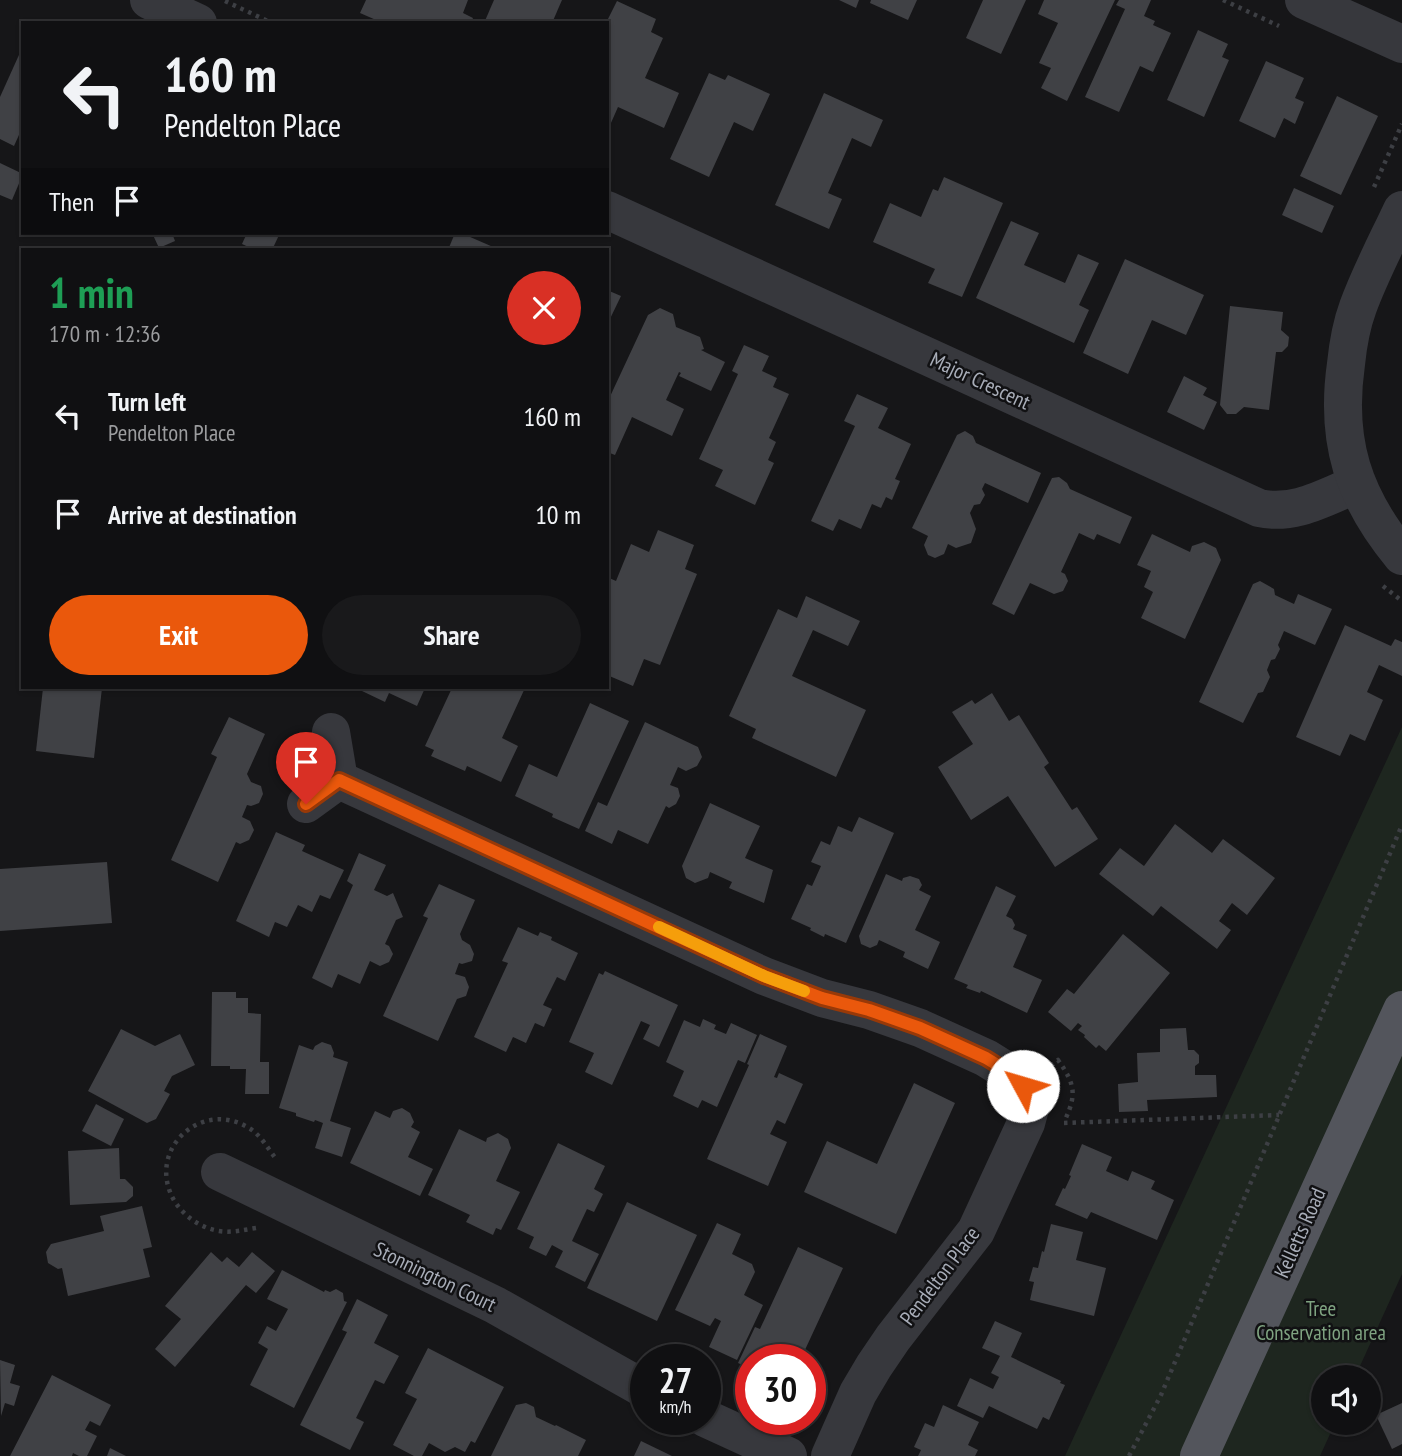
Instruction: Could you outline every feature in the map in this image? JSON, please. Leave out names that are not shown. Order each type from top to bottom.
[{"type":"main road","name":"Kelletts Road","points":[[1199,1456],[1402,1010]]},
{"type":"street","points":[[149,0],[194,21]]},
{"type":"street","points":[[1304,0],[1402,44]]},
{"type":"street","points":[[1402,210],[1359,305],[1351,331],[1342,392],[1342,429],[1357,484],[1385,536],[1402,556]]},
{"type":"street","name":"Major Crescent","points":[[609,211],[1259,508],[1270,511],[1294,509],[1357,484]]},
{"type":"street","points":[[306,804],[339,780],[331,732]]},
{"type":"street","name":"Pendelton Place","points":[[339,780],[764,976],[822,998],[869,1010],[920,1028],[986,1058],[1020,1079],[1030,1108],[1026,1123],[987,1210],[976,1231],[874,1366],[858,1393],[830,1456]]},
{"type":"street","name":"Stonnington Court","points":[[220,1172],[495,1306],[630,1381]]},
{"type":"street","points":[[721,1425],[788,1456]]},
{"type":"path","points":[[222,0],[268,21]]},
{"type":"path","points":[[1129,1456],[1161,1395],[1402,825]]},
{"type":"path","points":[[1063,1123],[1280,1115]]},
{"type":"green space","name":"Tree Conservation area","points":[[1402,727],[1402,1274],[1360,1365],[1311,1365],[1311,1435],[1330,1435],[1320,1456],[1065,1456]]},
{"type":"building","points":[[366,0],[468,0],[463,13],[473,18],[472,21],[376,21],[360,13]]},
{"type":"building","points":[[494,0],[562,0],[553,21],[485,21]]},
{"type":"building","points":[[839,0],[859,0],[856,8]]},
{"type":"building","points":[[871,0],[917,0],[908,20],[870,3]]},
{"type":"building","points":[[983,0],[1026,0],[1001,54],[966,38]]},
{"type":"building","points":[[1044,0],[1115,0],[1067,101],[1041,88],[1051,68],[1039,63],[1058,23],[1038,14]]},
{"type":"building","points":[[1119,0],[1151,0],[1144,16],[1155,21],[1153,25],[1171,33],[1153,72],[1140,66],[1119,112],[1085,97],[1125,9],[1116,5]]},
{"type":"building","points":[[617,1],[656,19],[651,32],[663,38],[645,78],[679,93],[664,128],[618,107],[609,127],[607,21]]},
{"type":"building","points":[[1198,30],[1228,44],[1222,57],[1229,60],[1204,117],[1167,100]]},
{"type":"building","points":[[21,50],[21,130],[14,146],[0,139],[0,97]]},
{"type":"building","points":[[1266,61],[1304,78],[1295,98],[1304,102],[1295,124],[1284,118],[1275,138],[1239,121]]},
{"type":"building","points":[[709,73],[725,80],[728,75],[770,94],[753,131],[734,122],[709,177],[670,159]]},
{"type":"building","points":[[824,93],[883,120],[871,147],[852,138],[828,193],[842,199],[829,229],[775,205]]},
{"type":"building","points":[[1337,96],[1378,116],[1341,195],[1300,176]]},
{"type":"building","points":[[0,163],[21,173],[21,179],[12,200],[0,195]]},
{"type":"building","points":[[944,177],[1003,203],[962,297],[928,283],[935,269],[873,242],[890,203],[921,217],[933,189],[938,191]]},
{"type":"building","points":[[1294,188],[1334,206],[1322,233],[1282,215]]},
{"type":"building","points":[[1011,221],[1039,233],[1024,265],[1065,283],[1078,254],[1099,263],[1079,305],[1089,310],[1074,343],[976,298]]},
{"type":"building","points":[[153,235],[173,235],[175,241],[159,248]]},
{"type":"building","points":[[246,235],[279,235],[273,248],[251,248],[242,244]]},
{"type":"building","points":[[454,235],[466,235],[495,248],[449,248]]},
{"type":"building","points":[[1125,259],[1204,295],[1186,335],[1152,320],[1128,374],[1083,353]]},
{"type":"building","points":[[609,291],[621,296],[609,321]]},
{"type":"building","points":[[1230,306],[1283,312],[1281,330],[1289,337],[1288,346],[1282,352],[1276,352],[1269,410],[1244,407],[1236,414],[1227,414],[1220,405]]},
{"type":"building","points":[[660,308],[673,314],[676,327],[700,337],[704,349],[701,350],[725,362],[711,391],[679,376],[679,372],[666,400],[684,409],[672,436],[632,417],[615,455],[609,453],[609,399],[648,315]]},
{"type":"building","points":[[744,345],[769,356],[762,371],[777,378],[773,387],[789,394],[769,438],[776,442],[768,460],[774,463],[755,505],[715,486],[723,470],[699,459],[738,374],[732,371]]},
{"type":"building","points":[[1184,376],[1207,388],[1203,395],[1217,402],[1204,430],[1167,412]]},
{"type":"building","points":[[857,394],[888,408],[878,428],[911,444],[895,479],[900,481],[892,500],[886,497],[881,508],[872,504],[861,529],[839,519],[833,531],[811,521],[855,426],[844,421]]},
{"type":"building","points":[[965,431],[973,436],[976,443],[1041,473],[1028,503],[985,483],[982,489],[985,495],[970,513],[976,529],[971,543],[956,548],[948,544],[944,554],[935,558],[928,555],[924,545],[928,536],[912,528],[957,435]]},
{"type":"building","points":[[1059,477],[1070,489],[1132,517],[1120,544],[1097,534],[1094,540],[1079,533],[1061,572],[1068,581],[1063,591],[1054,594],[1030,583],[1014,615],[992,604],[1052,478]]},
{"type":"building","points":[[658,530],[694,545],[685,569],[697,574],[660,665],[644,659],[633,686],[609,676],[609,578],[616,581],[631,544],[649,552]]},
{"type":"building","points":[[1152,534],[1190,552],[1192,546],[1204,542],[1216,548],[1221,560],[1185,639],[1141,618],[1153,592],[1144,587],[1151,571],[1137,565]]},
{"type":"building","points":[[1260,581],[1274,589],[1275,595],[1294,604],[1298,594],[1332,609],[1315,645],[1284,631],[1278,645],[1280,649],[1267,670],[1270,677],[1263,692],[1258,693],[1243,723],[1199,702],[1253,584]]},
{"type":"building","points":[[806,596],[860,621],[848,646],[813,630],[792,676],[866,710],[836,777],[752,738],[756,729],[729,716],[778,609],[797,618]]},
{"type":"building","points":[[1345,625],[1391,646],[1395,639],[1402,642],[1402,676],[1379,665],[1367,692],[1383,700],[1365,741],[1350,734],[1340,756],[1296,737]]},
{"type":"building","points":[[43,689],[102,689],[94,758],[36,751]]},
{"type":"building","points":[[425,689],[417,706],[389,693],[385,702],[362,691]]},
{"type":"building","points":[[452,689],[525,689],[502,738],[518,746],[501,782],[467,766],[465,771],[431,756],[434,750],[425,746]]},
{"type":"building","points":[[992,693],[1009,721],[1019,715],[1049,763],[1044,767],[1072,810],[1077,807],[1098,839],[1055,867],[1008,796],[971,820],[938,767],[973,744],[952,712],[972,700],[975,704]]},
{"type":"building","points":[[590,703],[629,721],[579,829],[515,796],[529,764],[557,777]]},
{"type":"building","points":[[229,717],[265,734],[247,774],[251,782],[261,786],[263,794],[259,803],[247,805],[242,817],[250,821],[254,830],[249,840],[240,844],[236,842],[218,882],[171,860],[217,757],[211,754]]},
{"type":"building","points":[[645,722],[698,747],[702,757],[697,766],[686,771],[678,767],[670,785],[678,788],[680,796],[676,804],[669,808],[666,806],[648,844],[618,830],[612,844],[585,831],[598,802],[607,806]]},
{"type":"building","points":[[710,803],[760,826],[745,858],[773,870],[764,903],[729,888],[732,882],[710,872],[708,878],[695,883],[686,878],[682,866]]},
{"type":"building","points":[[859,817],[894,833],[846,943],[825,934],[824,937],[791,919],[807,884],[812,886],[821,866],[811,862],[821,841],[830,845],[838,826],[852,832]]},
{"type":"building","points":[[1175,824],[1212,853],[1223,839],[1275,878],[1247,915],[1232,903],[1219,921],[1231,930],[1217,949],[1161,906],[1153,916],[1099,874],[1120,848],[1144,866]]},
{"type":"building","points":[[276,832],[305,845],[302,851],[344,870],[330,899],[320,895],[312,912],[298,905],[287,927],[275,922],[269,937],[236,921]]},
{"type":"building","points":[[359,853],[386,865],[374,890],[387,896],[393,893],[403,917],[396,920],[385,944],[393,954],[389,962],[380,966],[370,961],[360,984],[338,974],[332,988],[312,978],[353,885],[347,881]]},
{"type":"building","points":[[107,862],[112,923],[0,931],[0,869]]},
{"type":"building","points":[[886,874],[902,881],[910,876],[919,879],[922,885],[919,890],[931,896],[915,930],[940,942],[928,969],[903,957],[905,952],[879,940],[877,945],[870,948],[861,944],[859,936]]},
{"type":"building","points":[[439,884],[475,900],[460,934],[474,954],[472,961],[459,963],[455,974],[465,977],[469,987],[466,996],[457,999],[438,1041],[383,1016],[428,918],[423,916]]},
{"type":"building","points":[[996,886],[1016,896],[1006,916],[1012,919],[1015,925],[1013,929],[1027,935],[1013,967],[1042,980],[1027,1013],[981,991],[980,993],[966,988],[968,985],[954,979]]},
{"type":"building","points":[[518,927],[538,936],[540,932],[552,937],[551,940],[578,953],[565,981],[557,977],[543,1005],[552,1009],[544,1027],[535,1023],[526,1043],[513,1037],[506,1052],[474,1037],[508,963],[502,961]]},
{"type":"building","points":[[1123,934],[1170,973],[1106,1051],[1099,1045],[1096,1048],[1084,1037],[1078,1030],[1082,1026],[1078,1023],[1071,1031],[1048,1012],[1067,989],[1074,994]]},
{"type":"building","points":[[605,971],[678,1005],[659,1047],[643,1039],[650,1025],[641,1021],[612,1085],[585,1072],[594,1053],[569,1042],[599,973],[603,975]]},
{"type":"building","points":[[212,992],[236,992],[236,998],[248,998],[248,1013],[261,1014],[260,1062],[269,1062],[269,1094],[245,1094],[246,1069],[211,1066]]},
{"type":"building","points":[[703,1019],[716,1025],[714,1029],[726,1034],[731,1023],[757,1035],[745,1063],[738,1060],[717,1107],[702,1100],[698,1108],[673,1096],[684,1071],[666,1062],[684,1020],[700,1027]]},
{"type":"building","points":[[1186,1028],[1188,1050],[1194,1050],[1199,1055],[1195,1075],[1216,1075],[1217,1097],[1147,1100],[1148,1111],[1119,1112],[1118,1084],[1138,1082],[1137,1053],[1160,1052],[1160,1029]]},
{"type":"building","points":[[121,1029],[155,1046],[180,1034],[195,1065],[172,1076],[164,1091],[170,1094],[156,1119],[147,1123],[88,1091]]},
{"type":"building","points":[[760,1034],[787,1046],[774,1077],[777,1078],[779,1073],[803,1084],[785,1124],[777,1120],[770,1134],[787,1142],[768,1186],[707,1159]]},
{"type":"building","points":[[322,1042],[331,1045],[333,1057],[348,1062],[330,1121],[351,1128],[342,1157],[315,1148],[323,1123],[279,1108],[299,1045],[313,1050]]},
{"type":"building","points":[[914,1083],[955,1103],[896,1234],[804,1192],[827,1141],[877,1164]]},
{"type":"building","points":[[96,1104],[124,1119],[111,1146],[82,1131]]},
{"type":"building","points":[[402,1108],[410,1113],[414,1122],[411,1127],[420,1132],[408,1157],[433,1169],[420,1196],[350,1163],[375,1111],[390,1118],[393,1111]]},
{"type":"building","points":[[459,1129],[486,1142],[487,1138],[498,1133],[508,1139],[511,1148],[496,1181],[520,1192],[501,1230],[496,1228],[493,1235],[466,1222],[470,1215],[428,1195]]},
{"type":"building","points":[[558,1143],[605,1166],[594,1189],[603,1194],[594,1212],[587,1209],[572,1241],[599,1254],[585,1282],[555,1267],[563,1251],[552,1245],[546,1256],[529,1248],[534,1237],[517,1229]]},
{"type":"building","points":[[1082,1144],[1112,1157],[1106,1171],[1128,1181],[1132,1171],[1155,1181],[1151,1189],[1174,1200],[1157,1240],[1091,1212],[1087,1219],[1055,1205],[1071,1176],[1069,1175]]},
{"type":"building","points":[[119,1148],[120,1179],[125,1179],[133,1187],[133,1196],[126,1202],[70,1205],[68,1151]]},
{"type":"building","points":[[627,1202],[697,1235],[657,1321],[587,1288]]},
{"type":"building","points":[[142,1206],[152,1247],[143,1249],[150,1277],[68,1296],[62,1268],[58,1269],[48,1263],[46,1252],[51,1244],[104,1231],[100,1216]]},
{"type":"building","points":[[717,1223],[741,1234],[732,1254],[752,1264],[755,1272],[744,1295],[763,1305],[745,1344],[735,1344],[735,1359],[721,1353],[721,1344],[710,1344],[721,1321],[715,1318],[710,1326],[675,1310]]},
{"type":"building","points":[[1051,1224],[1083,1232],[1076,1260],[1106,1268],[1094,1316],[1030,1300],[1034,1282],[1029,1281],[1033,1267],[1038,1268]]},
{"type":"building","points":[[798,1247],[843,1268],[808,1344],[747,1344],[755,1327],[760,1329]]},
{"type":"building","points":[[211,1252],[222,1262],[227,1257],[239,1267],[252,1252],[275,1271],[256,1293],[246,1285],[175,1367],[155,1349],[181,1319],[165,1306]]},
{"type":"building","points":[[282,1270],[324,1292],[336,1289],[343,1293],[344,1301],[347,1302],[294,1408],[250,1385],[268,1349],[258,1343],[267,1326],[276,1331],[288,1309],[267,1299]]},
{"type":"building","points":[[357,1299],[388,1315],[374,1343],[399,1356],[384,1384],[375,1380],[356,1418],[364,1422],[350,1450],[300,1425],[347,1332],[342,1330]]},
{"type":"building","points":[[995,1321],[1022,1333],[1011,1357],[1065,1385],[1049,1420],[1043,1417],[1037,1429],[989,1406],[983,1418],[957,1406],[970,1378],[993,1389],[999,1377],[991,1373],[1000,1356],[982,1348]]},
{"type":"building","points":[[428,1348],[504,1387],[475,1443],[471,1441],[465,1452],[455,1447],[445,1452],[429,1443],[422,1456],[414,1456],[393,1445],[417,1399],[405,1393]]},
{"type":"building","points":[[0,1360],[15,1365],[10,1383],[20,1386],[14,1406],[5,1403],[1,1416]]},
{"type":"building","points":[[52,1375],[111,1405],[100,1426],[90,1421],[85,1430],[97,1436],[87,1456],[73,1453],[72,1456],[10,1456]]},
{"type":"building","points":[[526,1403],[534,1407],[536,1417],[586,1440],[578,1456],[491,1456],[516,1405]]},
{"type":"building","points":[[1402,1403],[1402,1444],[1392,1449],[1381,1426],[1381,1413]]},
{"type":"building","points":[[943,1405],[979,1422],[968,1445],[978,1450],[975,1456],[918,1456],[921,1450],[914,1447],[925,1423],[934,1427]]},
{"type":"building","points":[[641,1441],[672,1456],[634,1456]]},
{"type":"building","points":[[110,1448],[126,1456],[107,1456]]},
{"type":"slow traffic","points":[[659,927],[764,976],[804,991]]},
{"type":"route","points":[[306,804],[339,780],[764,976],[822,998],[869,1010],[920,1028],[986,1058],[1020,1079],[1023,1086]]}]
